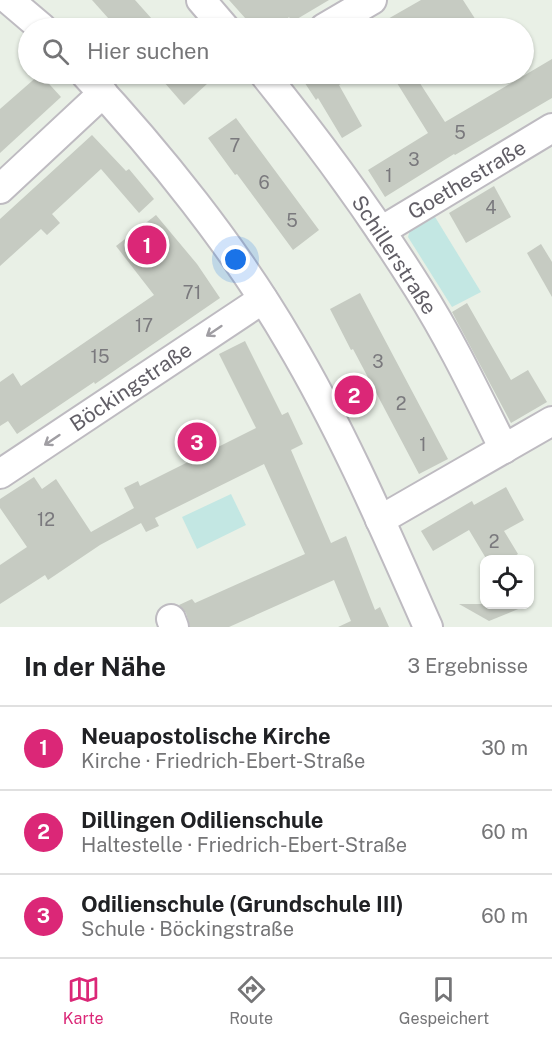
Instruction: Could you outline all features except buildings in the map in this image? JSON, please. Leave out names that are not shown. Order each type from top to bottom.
[{"type":"street","points":[[9,0],[30,18]]},
{"type":"street","points":[[201,0],[216,18]]},
{"type":"street","points":[[341,18],[372,0]]},
{"type":"street","points":[[0,189],[83,112],[94,84]]},
{"type":"street","points":[[95,84],[202,213],[289,340],[325,404],[428,627]]},
{"type":"street","name":"Schillerstraße","points":[[272,84],[338,169],[419,290],[466,372],[504,449]]},
{"type":"street","name":"Goethestraße","points":[[381,231],[552,128]]},
{"type":"street","name":"Böckingstraße","points":[[0,474],[263,299]]},
{"type":"street","points":[[380,520],[552,421]]},
{"type":"shaded area","points":[[432,212],[481,292],[452,307],[408,237],[411,226]]},
{"type":"shaded area","points":[[231,494],[246,525],[197,549],[182,517]]},
{"type":"place","name":"Neuapostolische Kirche","points":[[147,245]]},
{"type":"place","name":"Dillingen Odilienschule","points":[[354,395]]},
{"type":"place","name":"Odilienschule (Grundschule III)","points":[[197,442]]}]
